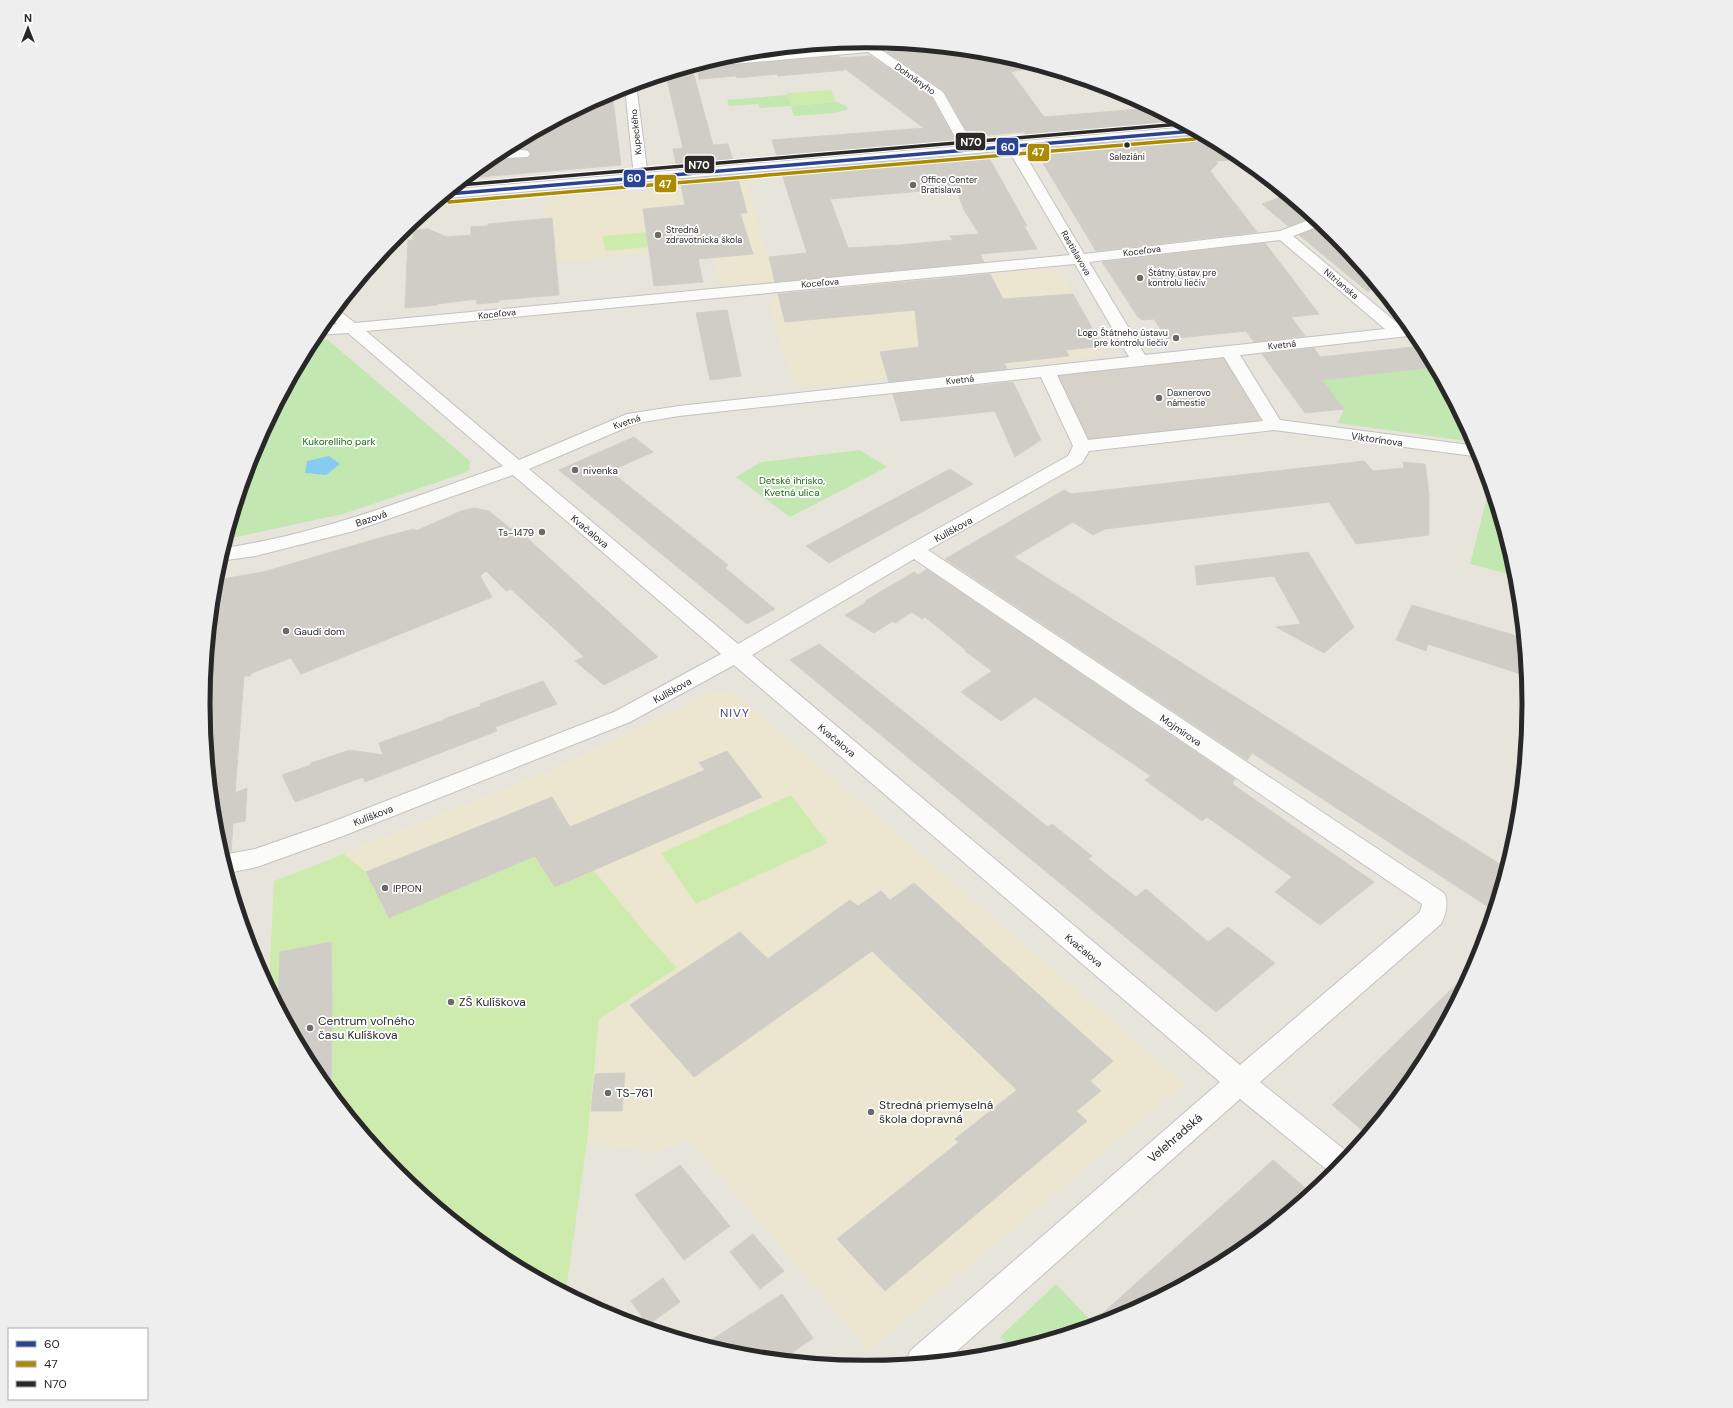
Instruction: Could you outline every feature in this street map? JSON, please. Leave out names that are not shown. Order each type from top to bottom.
[{"type":"street","name":"Dohnányho","points":[[870,48],[938,95],[969,150]]},
{"type":"street","points":[[776,55],[831,49]]},
{"type":"street","name":"Kupeckého","points":[[632,92],[641,177]]},
{"type":"street","points":[[456,193],[1185,131]]},
{"type":"street","name":"Rastislavova","points":[[1014,146],[1139,360]]},
{"type":"street","points":[[508,155],[523,154]]},
{"type":"street","name":"Koceľova","points":[[328,330],[1079,259],[1282,235],[1312,223]]},
{"type":"street","name":"Nitrianska","points":[[1282,235],[1405,331]]},
{"type":"street","name":"Kvačalova","points":[[338,316],[1240,1082],[1337,1161]]},
{"type":"street","name":"Kvetná","points":[[515,468],[633,418],[679,411],[1046,370],[1406,332]]},
{"type":"street","points":[[1046,370],[1082,446],[1274,425],[1229,351]]},
{"type":"street","name":"Viktorínova","points":[[1274,425],[1472,451]]},
{"type":"street","name":"Kulíškova","points":[[230,863],[257,858],[334,830],[622,717],[736,655],[914,550],[1076,459],[1082,446]]},
{"type":"street","name":"Bazová","points":[[228,554],[255,550],[346,527],[515,468]]},
{"type":"street","name":"Mojmírova","points":[[914,550],[1435,900],[1432,917]]},
{"type":"street","name":"Velehradská","points":[[927,1357],[1240,1082],[1432,917]]},
{"type":"shaded area","name":"Stredná zdravotnícka škola","points":[[746,183],[776,281],[721,286],[709,248],[556,262],[553,235],[544,219],[543,202],[549,200]]},
{"type":"shaded area","points":[[1047,269],[1056,270],[1063,274],[1102,346],[1103,352],[1100,356],[801,388],[792,382],[769,304],[771,298],[782,295]]},
{"type":"shaded area","name":"Daxnerovo námestie","points":[[1229,351],[1274,425],[1082,446],[1046,370]]},
{"type":"shaded area","points":[[725,692],[741,698],[1185,1084],[869,1351],[689,1140],[656,1153],[587,1142],[567,1287],[538,1272],[467,1224],[434,1197],[373,1137],[321,1068],[298,1032],[269,976],[274,881],[556,768],[710,693]]},
{"type":"green space","points":[[831,90],[836,102],[791,106],[786,93]]},
{"type":"green space","points":[[787,95],[792,106],[836,102],[846,106],[848,109],[834,113],[794,116],[791,106],[760,108],[758,104],[729,106],[727,100]]},
{"type":"green space","points":[[671,230],[674,245],[605,251],[603,236]]},
{"type":"green space","name":"Kukorelliho park","points":[[321,340],[328,340],[470,461],[469,470],[462,474],[343,514],[232,538],[245,493],[260,453],[298,376]]},
{"type":"green space","points":[[1430,368],[1455,414],[1468,441],[1338,423],[1344,409],[1322,380]]},
{"type":"green space","name":"Detské ihrisko, Kvetná ulica","points":[[860,450],[887,467],[790,517],[736,477],[761,462]]},
{"type":"green space","points":[[1488,493],[1510,574],[1470,564]]},
{"type":"green space","points":[[791,795],[828,843],[696,904],[661,853]]},
{"type":"green space","points":[[344,854],[366,872],[389,918],[535,856],[555,887],[594,871],[646,934],[677,968],[599,1019],[587,1142],[567,1287],[538,1272],[502,1249],[467,1224],[434,1197],[373,1137],[346,1103],[298,1032],[269,976],[274,881]]},
{"type":"green space","points":[[1056,1284],[1090,1320],[1036,1338],[1008,1344],[1000,1337]]},
{"type":"water","points":[[329,456],[340,464],[326,475],[305,473],[307,461]]},
{"type":"building","points":[[901,49],[909,49],[952,54],[1027,68],[1011,72],[1044,117],[1142,109],[1177,127],[1028,139],[1024,132],[976,136],[980,143],[974,144],[944,91],[887,52]]},
{"type":"building","points":[[839,56],[840,58],[871,56],[932,98],[958,145],[778,160],[772,140],[924,128],[844,68],[845,70],[778,76],[777,74],[737,78],[736,76],[699,79],[698,70],[712,67]]},
{"type":"building","points":[[693,72],[713,145],[728,144],[734,164],[677,169],[673,149],[683,148],[667,79]]},
{"type":"building","points":[[613,99],[621,165],[476,177],[501,159],[529,158],[531,153],[528,150],[517,150],[576,116]]},
{"type":"building","points":[[1192,135],[1232,160],[1215,161],[1218,163],[1210,171],[1257,232],[1096,251],[1035,150]]},
{"type":"building","points":[[987,154],[1027,226],[1024,226],[1037,249],[980,254],[984,262],[775,282],[769,257],[807,253],[781,171]],"holes":[[[956,188],[964,210],[979,234],[950,236],[953,240],[848,248],[830,199]]]},
{"type":"building","points":[[737,175],[747,213],[740,213],[753,254],[698,259],[703,282],[654,286],[643,209],[685,205],[680,180]]},
{"type":"building","points":[[1282,197],[1308,219],[1288,226],[1262,204]]},
{"type":"building","points":[[552,218],[559,295],[499,300],[499,302],[477,304],[476,299],[405,308],[408,240],[413,240],[413,231],[428,229],[447,237],[471,235],[471,227],[488,226],[488,224]]},
{"type":"building","points":[[1317,228],[1360,271],[1373,288],[1368,292],[1299,235]]},
{"type":"building","points":[[1265,243],[1319,314],[1291,317],[1305,336],[1254,342],[1246,331],[1167,339],[1154,319],[1142,320],[1138,317],[1102,262]]},
{"type":"building","points":[[990,274],[1003,299],[1073,294],[1102,346],[1066,350],[1069,356],[1004,363],[1007,369],[889,382],[880,352],[919,347],[915,310],[785,322],[778,294]]},
{"type":"building","points":[[727,310],[741,376],[710,380],[696,313]]},
{"type":"building","points":[[1416,347],[1430,368],[1322,380],[1344,409],[1305,413],[1262,354],[1314,348],[1320,357]]},
{"type":"building","points":[[1013,382],[1041,440],[1015,457],[995,411],[901,421],[893,394]]},
{"type":"building","points":[[634,437],[653,452],[610,471],[728,565],[725,568],[775,609],[747,624],[559,470]]},
{"type":"building","points":[[1364,461],[1373,471],[1404,468],[1403,462],[1425,464],[1429,494],[1429,535],[1356,544],[1329,502],[1105,529],[1093,535],[1073,522],[1014,557],[1502,865],[1490,908],[1252,753],[1247,760],[945,559],[1064,490],[1071,494]]},
{"type":"building","points":[[950,469],[973,484],[829,563],[806,546]]},
{"type":"building","name":"Gaudí dom","points":[[474,508],[489,511],[511,529],[514,528],[525,536],[658,657],[604,685],[575,661],[584,657],[511,589],[506,591],[486,571],[480,576],[492,597],[301,674],[291,658],[252,673],[250,676],[244,676],[235,793],[247,788],[245,821],[233,823],[231,852],[228,853],[216,790],[210,704],[216,618],[223,579],[263,572],[383,537],[414,529],[416,531],[461,511]]},
{"type":"building","points":[[1308,552],[1354,627],[1324,653],[1276,627],[1301,624],[1274,576],[1197,585],[1195,566]]},
{"type":"building","points":[[927,569],[1235,779],[1232,784],[1374,882],[1320,925],[1275,892],[1292,877],[1207,817],[1202,821],[1145,780],[1151,776],[1035,697],[1001,721],[961,692],[992,671],[965,651],[966,650],[925,617],[922,619],[912,612],[895,623],[893,621],[874,633],[845,615],[867,602],[865,601],[914,572],[918,575]]},
{"type":"building","points":[[1412,605],[1519,637],[1521,674],[1428,644],[1426,651],[1396,640]]},
{"type":"building","points":[[819,644],[1048,827],[1052,824],[1092,856],[1088,859],[1136,897],[1146,889],[1208,942],[1228,927],[1275,963],[1216,1012],[790,660]]},
{"type":"building","points":[[543,681],[557,704],[495,727],[497,731],[365,782],[363,777],[295,802],[282,775],[311,765],[311,763],[350,750],[383,755],[379,743],[444,720],[481,706],[480,704]]},
{"type":"building","points":[[727,751],[762,797],[555,887],[535,856],[389,918],[366,872],[552,797],[570,827],[705,770],[699,763]]},
{"type":"building","points":[[914,883],[1113,1061],[1090,1081],[1101,1091],[1076,1111],[1087,1121],[885,1291],[837,1239],[959,1142],[955,1139],[1017,1090],[872,951],[694,1077],[630,1005],[740,932],[768,959],[850,900],[858,906],[881,891],[890,900]]},
{"type":"building","points":[[331,942],[331,1082],[298,1032],[278,995],[280,952]]},
{"type":"building","points":[[1462,979],[1435,1032],[1412,1068],[1364,1132],[1332,1105]]},
{"type":"building","name":"TS-761","points":[[625,1073],[622,1111],[591,1111],[595,1074]]},
{"type":"building","points":[[1273,1160],[1307,1190],[1266,1224],[1231,1249],[1194,1272],[1157,1292],[1098,1317]]},
{"type":"building","points":[[680,1165],[730,1226],[684,1260],[635,1195]]},
{"type":"building","points":[[753,1234],[784,1271],[760,1289],[730,1252]]},
{"type":"building","points":[[663,1278],[680,1302],[651,1323],[645,1321],[631,1301]]},
{"type":"building","points":[[782,1294],[813,1338],[789,1355],[710,1341]]},
{"type":"transit line","name":"N70","points":[[467,184],[1173,125]]},
{"type":"transit line","name":"60","points":[[456,193],[1186,132]]},
{"type":"transit line","name":"47","points":[[449,202],[1195,139]]},
{"type":"place","name":"Saleziáni","points":[[1127,145]]},
{"type":"place","name":"Office Center Bratislava","points":[[913,185]]},
{"type":"place","name":"Stredná zdravotnícka škola","points":[[658,235]]},
{"type":"place","name":"Štátny ústav pre kontrolu liečiv","points":[[1140,278]]},
{"type":"place","name":"Logo Štátneho ústavu pre kontrolu liečiv","points":[[1176,338]]},
{"type":"place","name":"Daxnerovo námestie","points":[[1159,398]]},
{"type":"place","name":"nivenka","points":[[575,470]]},
{"type":"place","name":"Ts-1479","points":[[542,532]]},
{"type":"place","name":"Gaudí dom","points":[[286,631]]},
{"type":"place","name":"IPPON","points":[[385,888]]},
{"type":"place","name":"ZŠ Kulíškova","points":[[451,1002]]},
{"type":"place","name":"Centrum voľného času Kulíškova","points":[[310,1028]]},
{"type":"place","name":"TS-761","points":[[608,1093]]},
{"type":"place","name":"Stredná priemyselná škola dopravná","points":[[871,1112]]},
{"type":"district","name":"NIVY","points":[[735,713]]}]
